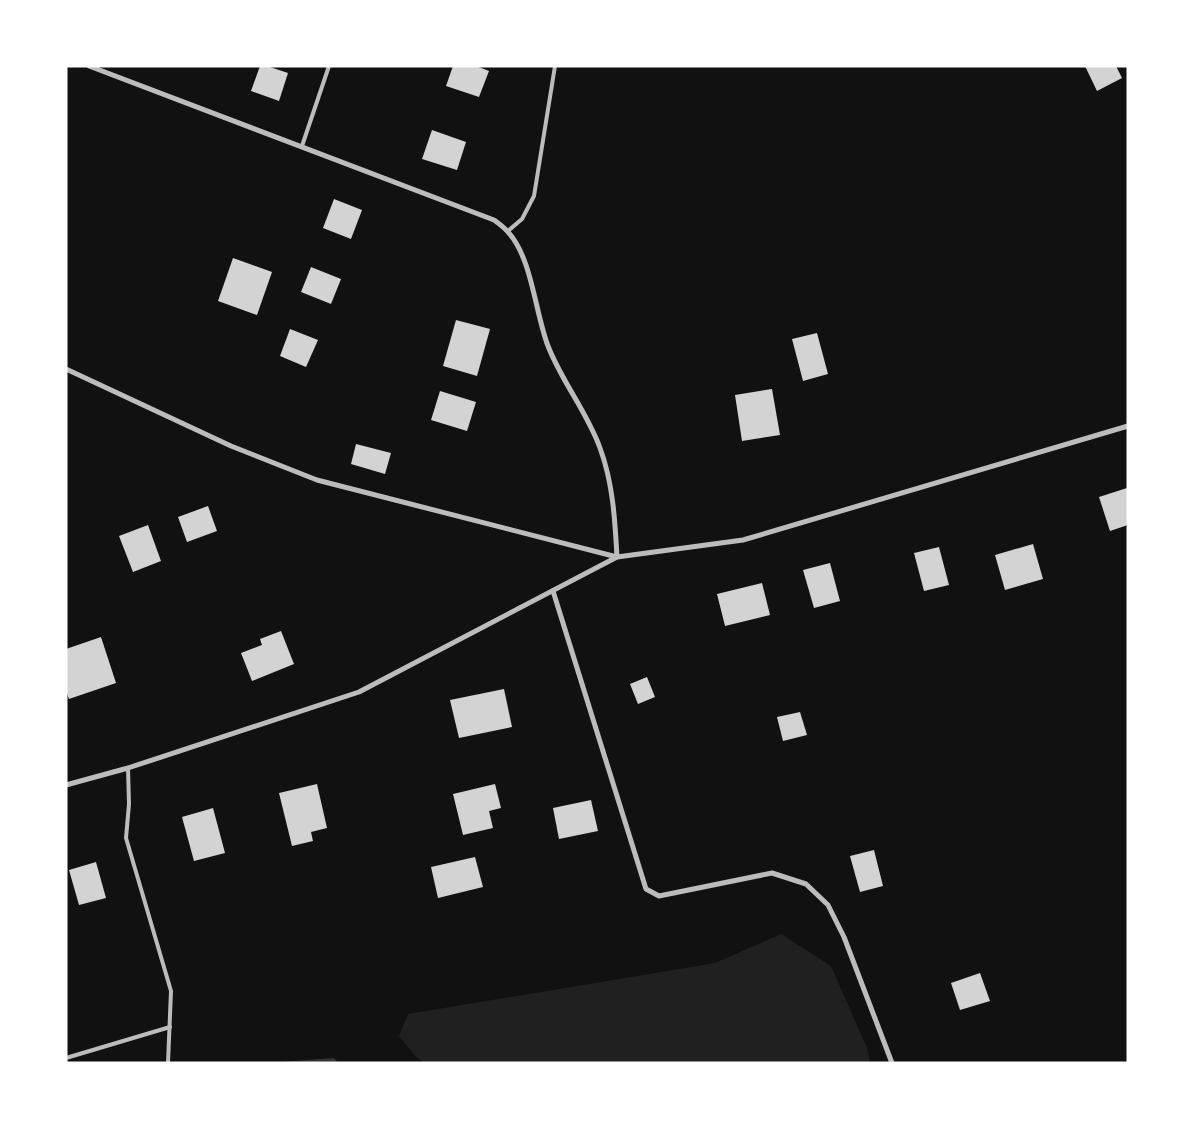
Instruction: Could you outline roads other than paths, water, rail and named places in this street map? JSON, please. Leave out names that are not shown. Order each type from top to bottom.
[{"type":"street","points":[[89,66],[494,220],[508,231],[521,250],[548,346],[559,370],[579,402],[600,448],[612,494],[617,557]]},
{"type":"street","points":[[66,369],[231,446],[318,480],[617,557]]},
{"type":"street","points":[[66,785],[128,768],[358,692],[617,557],[743,540],[1128,426]]},
{"type":"street","points":[[553,592],[646,889],[659,896],[772,873],[806,884],[828,905],[844,937],[892,1063]]},
{"type":"lane","points":[[302,146],[329,66]]},
{"type":"lane","points":[[508,231],[522,220],[534,196],[555,66]]},
{"type":"lane","points":[[128,768],[129,804],[126,838],[171,991],[168,1063]]},
{"type":"lane","points":[[66,1058],[170,1027]]}]
